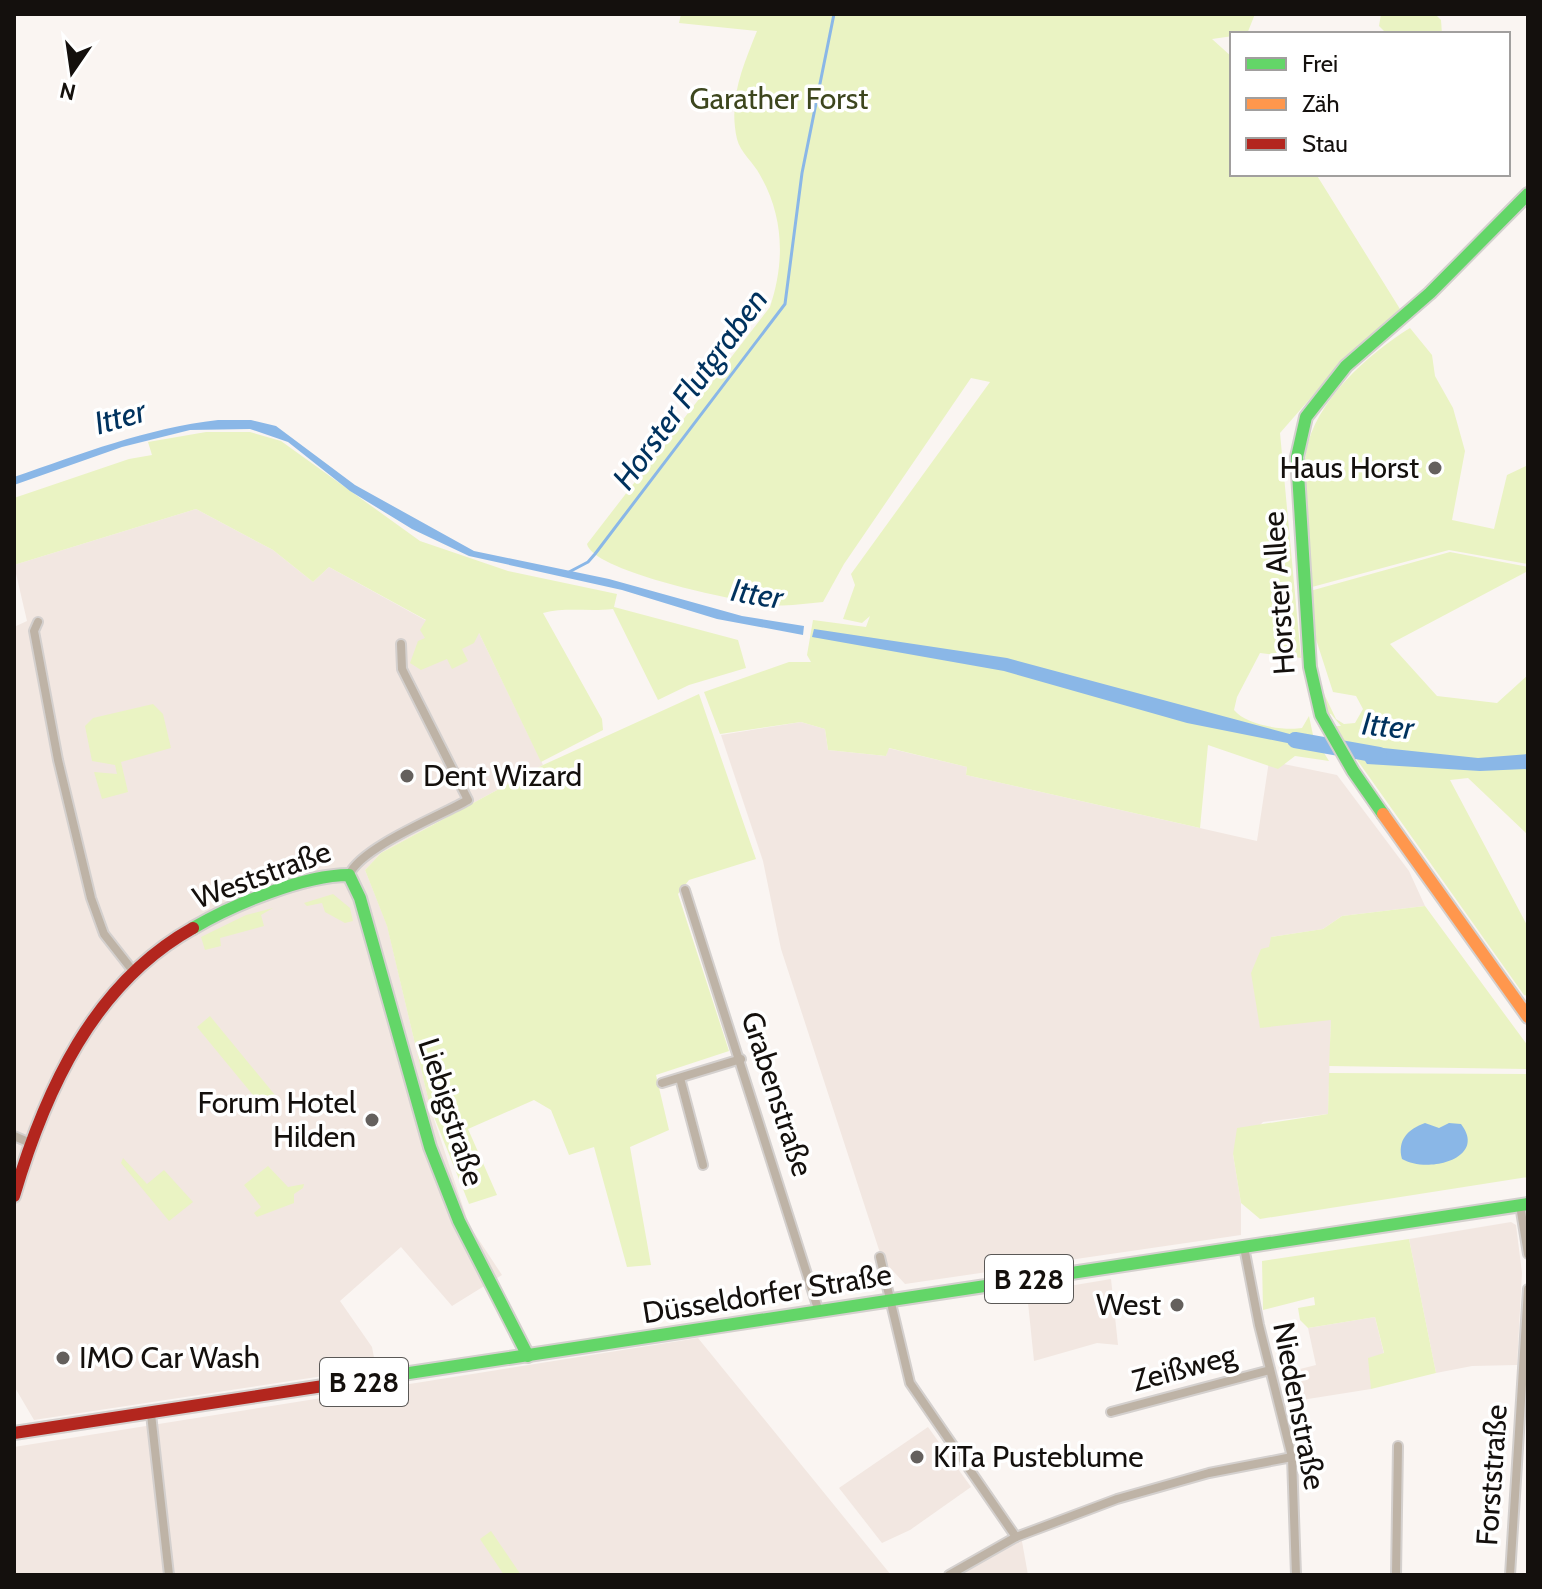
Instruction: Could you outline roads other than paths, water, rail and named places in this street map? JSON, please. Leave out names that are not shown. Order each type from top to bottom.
[{"type":"street","name":"Horster Allee","points":[[1528,194],[1430,293],[1346,366],[1316,401],[1299,434],[1298,513],[1313,695],[1348,764],[1528,1017]]},
{"type":"street","points":[[38,622],[34,631],[52,727],[91,898],[104,934],[133,971]]},
{"type":"street","name":"Weststraße","points":[[14,1196],[28,1142],[44,1098],[73,1046],[133,971],[187,931],[249,901],[335,875],[349,875],[353,866],[370,853],[468,800],[402,669],[401,644]]},
{"type":"street","name":"Liebigstraße","points":[[349,875],[360,898],[430,1147],[459,1221],[528,1356]]},
{"type":"street","name":"Grabenstraße","points":[[685,890],[819,1313]]},
{"type":"street","points":[[662,1083],[741,1059]]},
{"type":"street","points":[[680,1078],[703,1165]]},
{"type":"street","points":[[14,1136],[28,1142]]},
{"type":"street","points":[[1524,1204],[1528,1254]]},
{"type":"street","name":"Düsseldorfer Straße","points":[[14,1433],[1524,1204]]},
{"type":"street","name":"Niedenstraße","points":[[1244,1247],[1292,1457],[1296,1575]]},
{"type":"street","points":[[880,1257],[893,1300],[910,1383],[1016,1537]]},
{"type":"street","name":"Forststraße","points":[[1510,1575],[1525,1379],[1528,1289]]},
{"type":"street","name":"Zeißweg","points":[[1111,1412],[1270,1370]]},
{"type":"street","points":[[151,1414],[169,1575]]},
{"type":"street","points":[[1396,1575],[1398,1446]]},
{"type":"street","points":[[949,1575],[1016,1537],[1144,1491],[1253,1463],[1292,1457]]},
{"type":"water","points":[[218,420],[251,420],[276,426],[355,485],[474,551],[609,579],[742,616],[804,626],[803,635],[717,619],[622,590],[469,556],[412,529],[350,491],[288,442],[250,429],[190,430],[122,447],[14,485],[14,477],[114,443],[166,429]]},
{"type":"water","points":[[814,629],[1007,658],[1312,740],[1317,749],[1187,723],[1004,671],[812,637]]},
{"type":"water","points":[[1355,745],[1478,758],[1528,754],[1528,769],[1480,771],[1367,764]]},
{"type":"water","points":[[1425,1123],[1439,1128],[1449,1123],[1461,1124],[1467,1136],[1467,1146],[1461,1154],[1439,1164],[1426,1165],[1402,1159],[1401,1146],[1405,1136]]},
{"type":"waterway","name":"Horster Flutgraben","points":[[569,572],[588,562],[595,554],[785,304],[802,173],[834,14]]},
{"type":"waterway","name":"Itter","points":[[1295,740],[1379,755]]},
{"type":"place","name":"Haus Horst","points":[[1435,468]]},
{"type":"place","name":"Dent Wizard","points":[[407,776]]},
{"type":"place","name":"Forum Hotel Hilden","points":[[372,1120]]},
{"type":"place","name":"West","points":[[1177,1305]]},
{"type":"place","name":"IMO Car Wash","points":[[63,1358]]},
{"type":"place","name":"KiTa Pusteblume","points":[[917,1457]]},
{"type":"park label","name":"Garather Forst","points":[[779,99]]}]
